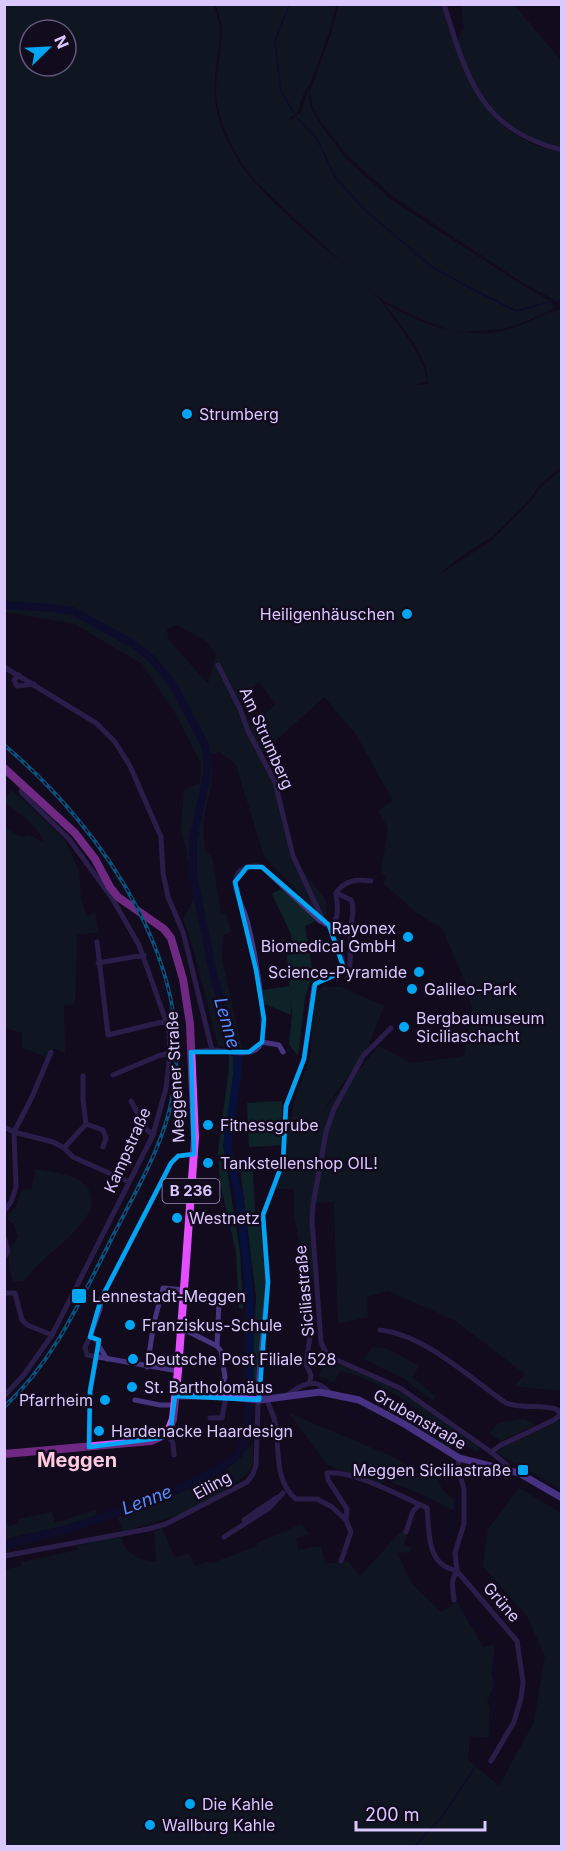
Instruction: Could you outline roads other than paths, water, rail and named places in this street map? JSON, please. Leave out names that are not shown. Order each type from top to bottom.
[{"type":"main road","name":"Meggener Straße","points":[[4,768],[75,833],[95,859],[113,891],[164,929],[173,945],[185,993],[190,1023],[195,1113],[194,1154],[178,1371],[171,1427],[167,1434]]},
{"type":"main road","name":"Grubenstraße","points":[[175,1401],[226,1397],[261,1400],[310,1392],[330,1393],[359,1400],[380,1410],[459,1458],[510,1470],[531,1479],[561,1498]]},
{"type":"main road","points":[[5,1454],[151,1441],[167,1434]]},
{"type":"street","points":[[444,4],[464,67],[474,88],[486,105],[518,133],[531,141],[561,150]]},
{"type":"street","name":"Am Strumberg","points":[[218,665],[240,709],[248,731],[275,782],[293,856],[342,957],[343,969],[340,973],[320,980],[314,986],[304,1059],[286,1106],[283,1162],[263,1215],[268,1282],[259,1375],[261,1400]]},
{"type":"street","points":[[4,667],[96,723],[115,742],[130,766],[161,837],[165,888],[185,938],[214,1050]]},
{"type":"street","points":[[19,675],[14,680],[17,686],[34,684]]},
{"type":"street","name":"Kampstraße","points":[[4,1396],[23,1376],[52,1335],[153,1135],[166,1088],[170,1053],[169,1032],[144,955],[122,914],[90,865],[58,827],[22,793],[24,786]]},
{"type":"street","points":[[191,1052],[214,1050],[244,1052],[255,1050],[262,1042],[264,1024],[262,1009],[248,922],[235,887],[236,877],[247,867],[262,867],[327,925],[337,920],[336,893],[342,886],[352,881],[371,881]]},
{"type":"street","points":[[336,893],[353,903],[348,978]]},
{"type":"street","points":[[97,942],[108,1035],[166,1021]]},
{"type":"street","points":[[98,963],[144,955]]},
{"type":"street","name":"Siciliastraße","points":[[391,1028],[363,1056],[334,1109],[326,1132],[312,1221],[321,1342],[330,1357],[393,1383],[491,1452],[510,1470]]},
{"type":"street","points":[[262,1042],[279,1045],[283,1052]]},
{"type":"street","points":[[4,1211],[11,1202],[16,1187],[14,1132],[51,1052]]},
{"type":"street","points":[[112,1075],[170,1053]]},
{"type":"street","points":[[83,1076],[83,1100],[87,1124]]},
{"type":"street","points":[[131,1101],[146,1129],[153,1135]]},
{"type":"street","points":[[64,1148],[87,1124]]},
{"type":"street","points":[[87,1124],[104,1130],[106,1138],[103,1147]]},
{"type":"street","points":[[4,1127],[14,1132],[53,1142],[73,1157],[129,1182]]},
{"type":"street","points":[[178,1371],[96,1358],[87,1355],[85,1351],[100,1309],[101,1299],[171,1163],[178,1156],[194,1154]]},
{"type":"street","points":[[4,1236],[8,1251],[4,1258]]},
{"type":"street","points":[[147,1367],[154,1323],[163,1288],[184,1290]]},
{"type":"street","points":[[4,1293],[15,1293],[22,1320],[52,1335]]},
{"type":"street","points":[[217,1346],[219,1302]]},
{"type":"street","points":[[310,1383],[311,1375],[306,1364],[312,1323]]},
{"type":"street","points":[[181,1330],[217,1346],[223,1355],[226,1397],[222,1418],[210,1418]]},
{"type":"street","points":[[380,1330],[396,1332],[432,1350],[506,1404],[519,1407],[552,1407],[558,1410],[560,1415],[554,1420],[491,1452]]},
{"type":"street","points":[[90,1337],[94,1338],[107,1359]]},
{"type":"street","points":[[89,1447],[90,1391],[96,1358]]},
{"type":"street","name":"Grubenstraße","points":[[285,1397],[302,1384],[310,1383],[324,1387],[330,1393]]},
{"type":"street","points":[[135,1400],[160,1405],[175,1401]]},
{"type":"street","points":[[261,1400],[274,1419],[278,1462],[285,1491],[296,1499],[313,1498],[322,1501],[346,1520],[351,1532],[341,1561]]},
{"type":"street","name":"Eiling","points":[[4,1556],[156,1527],[188,1514],[239,1486],[250,1478],[256,1465],[261,1400]]},
{"type":"street","points":[[167,1434],[173,1443],[174,1455]]},
{"type":"street","points":[[454,1600],[452,1584],[453,1576],[457,1571],[455,1553],[464,1524],[464,1489],[458,1468],[459,1458]]},
{"type":"street","points":[[346,1520],[347,1509],[328,1480],[327,1473],[338,1472],[378,1486],[419,1505],[413,1511],[406,1532]]},
{"type":"street","points":[[232,1527],[285,1491]]},
{"type":"street","points":[[224,1537],[268,1509],[285,1491]]},
{"type":"street","name":"Grüne","points":[[419,1505],[427,1508],[431,1544],[437,1559],[443,1566],[457,1571],[517,1641],[519,1647],[523,1682],[521,1698],[514,1722],[491,1761]]},
{"type":"waterway","points":[[290,4],[275,40],[281,91],[294,113]]},
{"type":"waterway","points":[[297,118],[317,139],[335,177],[365,210],[432,267],[516,311],[549,302]]},
{"type":"waterway","points":[[557,301],[562,299]]},
{"type":"waterway","name":"Lenne","points":[[4,605],[73,611],[135,645],[152,659],[172,683],[205,745],[208,760],[207,774],[193,840],[193,874],[214,977],[238,1059],[227,1146],[239,1197],[250,1308],[250,1389],[247,1435],[239,1454],[221,1468],[164,1496],[65,1530],[4,1545]]},
{"type":"waterway","points":[[435,965],[440,955]]},
{"type":"waterway","points":[[347,1409],[368,1425]]},
{"type":"waterway","points":[[386,1442],[393,1447]]},
{"type":"waterway","points":[[399,1451],[418,1469],[429,1475],[445,1471],[455,1474]]},
{"type":"waterway","points":[[445,1539],[451,1527],[456,1497]]},
{"type":"waterway","points":[[457,1595],[465,1614],[494,1636]]},
{"type":"waterway","points":[[488,1741],[494,1707],[494,1667],[498,1653]]},
{"type":"waterway","points":[[415,1846],[443,1815],[477,1764]]},
{"type":"railway","points":[[4,745],[41,779],[77,819],[110,862],[138,909],[159,958],[172,1009],[176,1060],[169,1112],[158,1146],[142,1179],[64,1330],[37,1370],[4,1407]]},
{"type":"place","name":"Strumberg","points":[[187,414]]},
{"type":"place","name":"Heiligenhäuschen","points":[[407,614]]},
{"type":"place","name":"Rayonex Biomedical GmbH","points":[[408,937]]},
{"type":"place","name":"Science-Pyramide","points":[[419,972]]},
{"type":"place","name":"Galileo-Park","points":[[412,989]]},
{"type":"place","name":"Bergbaumuseum Siciliaschacht","points":[[404,1027]]},
{"type":"place","name":"Fitnessgrube","points":[[208,1125]]},
{"type":"place","name":"Tankstellenshop OIL!","points":[[208,1163]]},
{"type":"place","name":"Westnetz","points":[[177,1218]]},
{"type":"place","name":"Lennestadt-Meggen","points":[[79,1296]]},
{"type":"place","name":"Franziskus-Schule","points":[[130,1325]]},
{"type":"place","name":"Deutsche Post Filiale 528","points":[[133,1359]]},
{"type":"place","name":"St. Bartholomäus","points":[[132,1387]]},
{"type":"place","name":"Pfarrheim","points":[[105,1400]]},
{"type":"place","name":"Hardenacke Haardesign","points":[[99,1431]]},
{"type":"place","name":"Meggen Siciliastraße","points":[[523,1470]]},
{"type":"place","name":"Die Kahle","points":[[190,1804]]},
{"type":"place","name":"Wallburg Kahle","points":[[150,1825]]},
{"type":"district","name":"Meggen","points":[[77,1460]]}]
